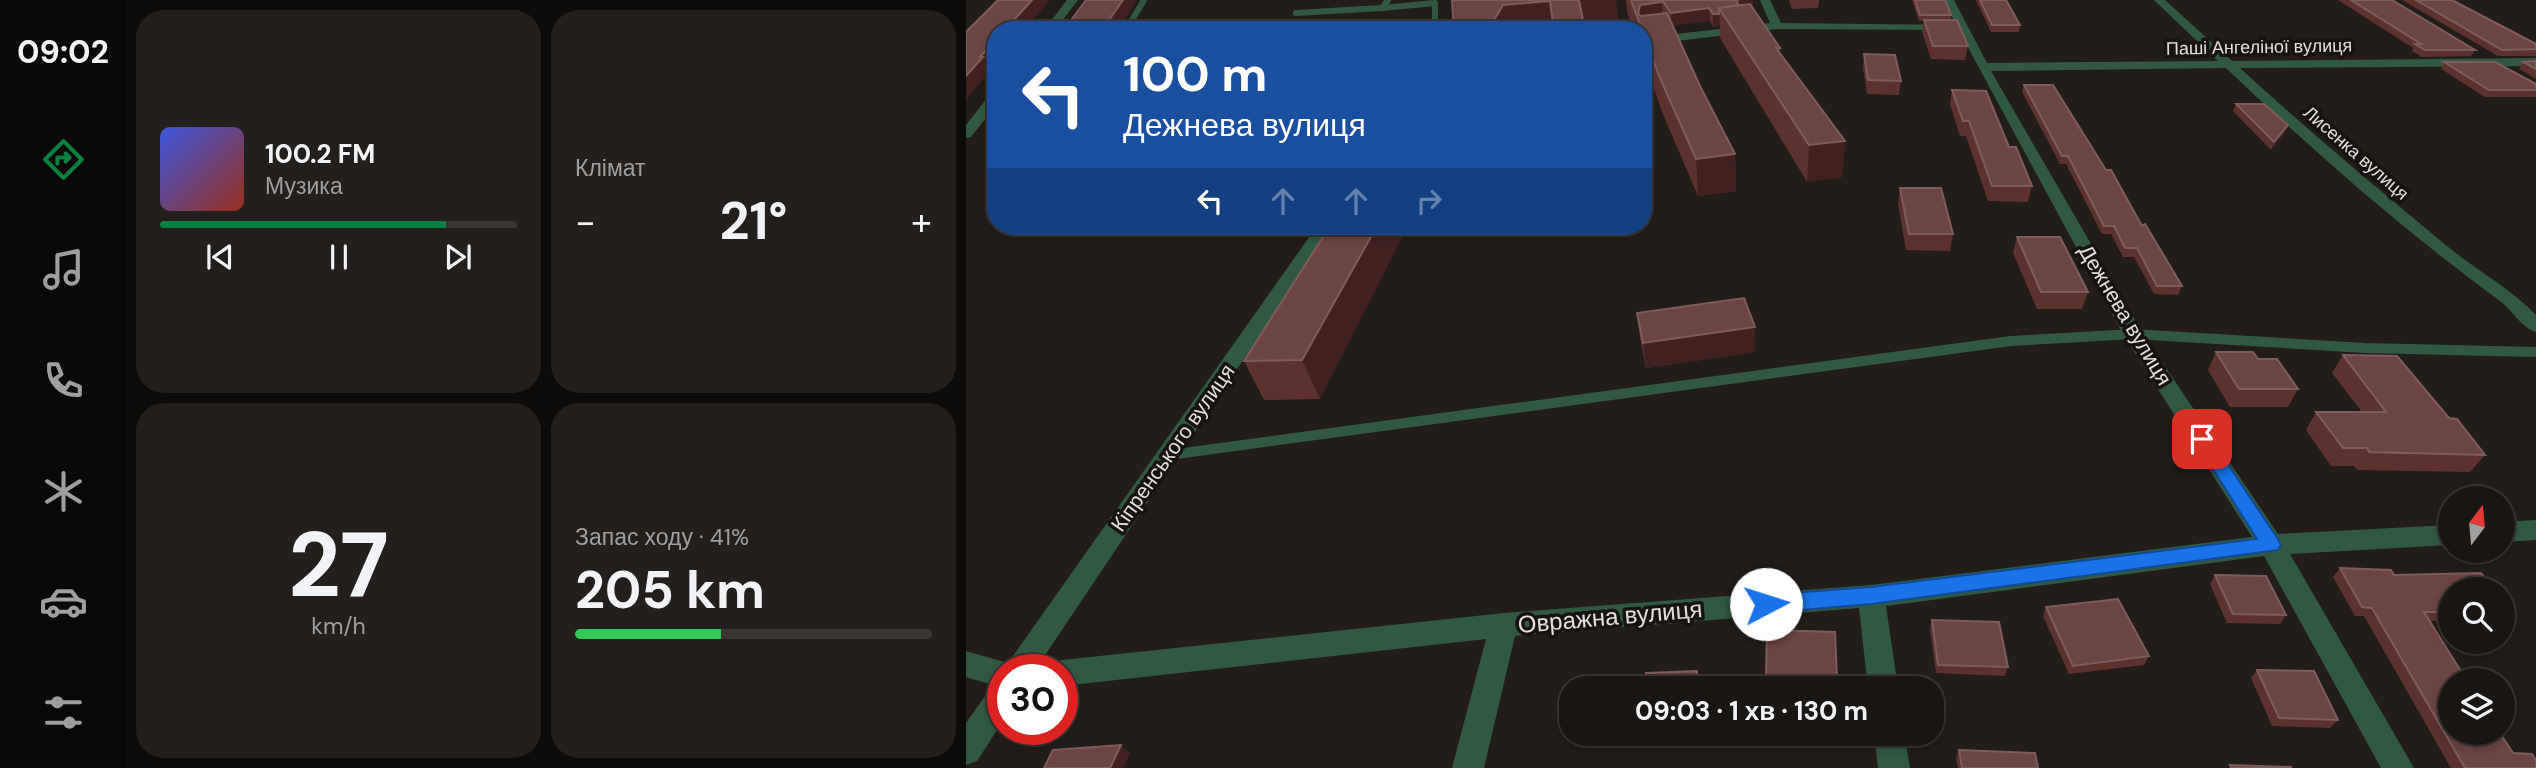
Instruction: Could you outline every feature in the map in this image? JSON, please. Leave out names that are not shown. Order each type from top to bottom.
[{"type":"street","points":[[1056,21],[1073,0]]},
{"type":"street","points":[[1765,0],[1777,26]]},
{"type":"street","name":"Дежнева вулиця","points":[[1949,0],[2133,334],[2271,545],[2398,768]]},
{"type":"street","name":"Лисенка вулиця","points":[[2159,0],[2312,143],[2445,253],[2514,303],[2536,326]]},
{"type":"street","points":[[1652,41],[1777,26],[1964,27]]},
{"type":"street","points":[[2470,48],[2514,75]]},
{"type":"street","name":"Паші Ангеліної вулиця","points":[[1983,66],[2536,62]]},
{"type":"street","points":[[966,134],[972,117],[987,104]]},
{"type":"street","name":"Кіпренського вулиця","points":[[1030,654],[1319,235]]},
{"type":"street","points":[[2515,531],[2536,530]]},
{"type":"street","name":"Овражна вулиця","points":[[1078,671],[1504,625],[1871,596],[2271,545],[2438,536]]},
{"type":"street","points":[[1871,596],[1881,676]]},
{"type":"street","points":[[1468,768],[1504,625]]},
{"type":"street","points":[[966,664],[987,670]]},
{"type":"street","points":[[966,750],[987,719]]},
{"type":"street","points":[[1891,746],[1894,768]]},
{"type":"lane","points":[[1131,21],[1144,0]]},
{"type":"lane","points":[[1382,8],[1388,0]]},
{"type":"lane","points":[[1296,13],[1435,3],[1435,21]]},
{"type":"lane","points":[[1168,455],[2011,341],[2133,334],[2365,348],[2536,352]]},
{"type":"building","points":[[998,0],[1032,0],[1013,21],[987,21],[987,50],[966,76],[966,32]]},
{"type":"building","points":[[1086,0],[1123,0],[1108,21],[1071,21]]},
{"type":"building","points":[[1452,0],[1579,0],[1583,21],[1553,21],[1550,1],[1503,5],[1493,21],[1453,21]]},
{"type":"building","points":[[1631,0],[1661,0],[1662,2],[1640,5],[1638,14],[1641,16],[1667,13],[1735,154],[1696,159],[1652,57],[1652,21],[1639,21]]},
{"type":"building","points":[[1662,0],[1735,0],[1739,5],[1719,8],[1719,14],[1713,14],[1709,8],[1671,13]]},
{"type":"building","points":[[1915,0],[1945,0],[1951,15],[1920,15]]},
{"type":"building","points":[[1980,0],[2006,0],[2020,25],[1992,25]]},
{"type":"building","points":[[2351,0],[2392,0],[2475,50],[2425,50],[2415,44],[2421,44]]},
{"type":"building","points":[[2416,0],[2452,0],[2536,44],[2536,49],[2502,50]]},
{"type":"building","points":[[1750,4],[1780,48],[1776,48],[1845,141],[1809,145],[1719,8]]},
{"type":"building","points":[[1924,20],[1957,20],[1968,46],[1933,46]]},
{"type":"building","points":[[1864,54],[1895,55],[1901,81],[1868,80]]},
{"type":"building","points":[[2536,61],[2536,69],[2523,62]]},
{"type":"building","points":[[2444,62],[2495,62],[2536,84],[2536,90],[2489,90]]},
{"type":"building","points":[[2024,85],[2053,85],[2106,170],[2111,170],[2142,226],[2145,224],[2182,286],[2157,286],[2137,248],[2125,248],[2114,226],[2104,226],[2068,156],[2062,156]]},
{"type":"building","points":[[1952,90],[1986,91],[2009,147],[2016,147],[2032,186],[1992,186],[1969,121],[1963,121]]},
{"type":"building","points":[[2236,104],[2264,104],[2288,125],[2274,142]]},
{"type":"building","points":[[1900,188],[1941,188],[1953,234],[1909,234]]},
{"type":"building","points":[[1324,235],[1372,235],[1302,360],[1244,361]]},
{"type":"building","points":[[2017,237],[2060,237],[2088,292],[2041,292]]},
{"type":"building","points":[[1744,298],[1755,327],[1643,343],[1637,313]]},
{"type":"building","points":[[2216,352],[2253,352],[2258,359],[2277,359],[2298,389],[2239,389]]},
{"type":"building","points":[[2343,355],[2397,356],[2449,418],[2457,419],[2485,455],[2369,452],[2367,448],[2343,448],[2316,412],[2386,412]]},
{"type":"building","points":[[2340,568],[2391,570],[2394,575],[2481,573],[2484,577],[2438,577],[2438,612],[2424,612],[2438,634],[2438,654],[2450,654],[2459,668],[2438,668],[2438,722],[2372,608],[2362,607]]},
{"type":"building","points":[[2215,575],[2266,576],[2286,615],[2233,614]]},
{"type":"building","points":[[2118,599],[2149,656],[2073,666],[2046,607]]},
{"type":"building","points":[[1932,620],[1999,622],[2008,667],[1938,665]]},
{"type":"building","points":[[1767,630],[1835,632],[1837,676],[1766,676]]},
{"type":"building","points":[[2257,670],[2314,671],[2338,720],[2279,718]]},
{"type":"building","points":[[1697,671],[1697,676],[1646,676],[1646,673]]},
{"type":"building","points":[[1121,745],[1110,768],[1044,768],[1053,750]]},
{"type":"building","points":[[2452,745],[2508,745],[2513,753],[2532,754],[2536,760],[2536,768],[2465,768]]},
{"type":"building","points":[[1959,750],[2035,753],[2038,768],[1962,768]]},
{"type":"building","points":[[2230,765],[2291,767],[2291,768],[2231,768]]},
{"type":"route","points":[[1766,604],[1871,596],[2271,545],[2202,439]]}]
